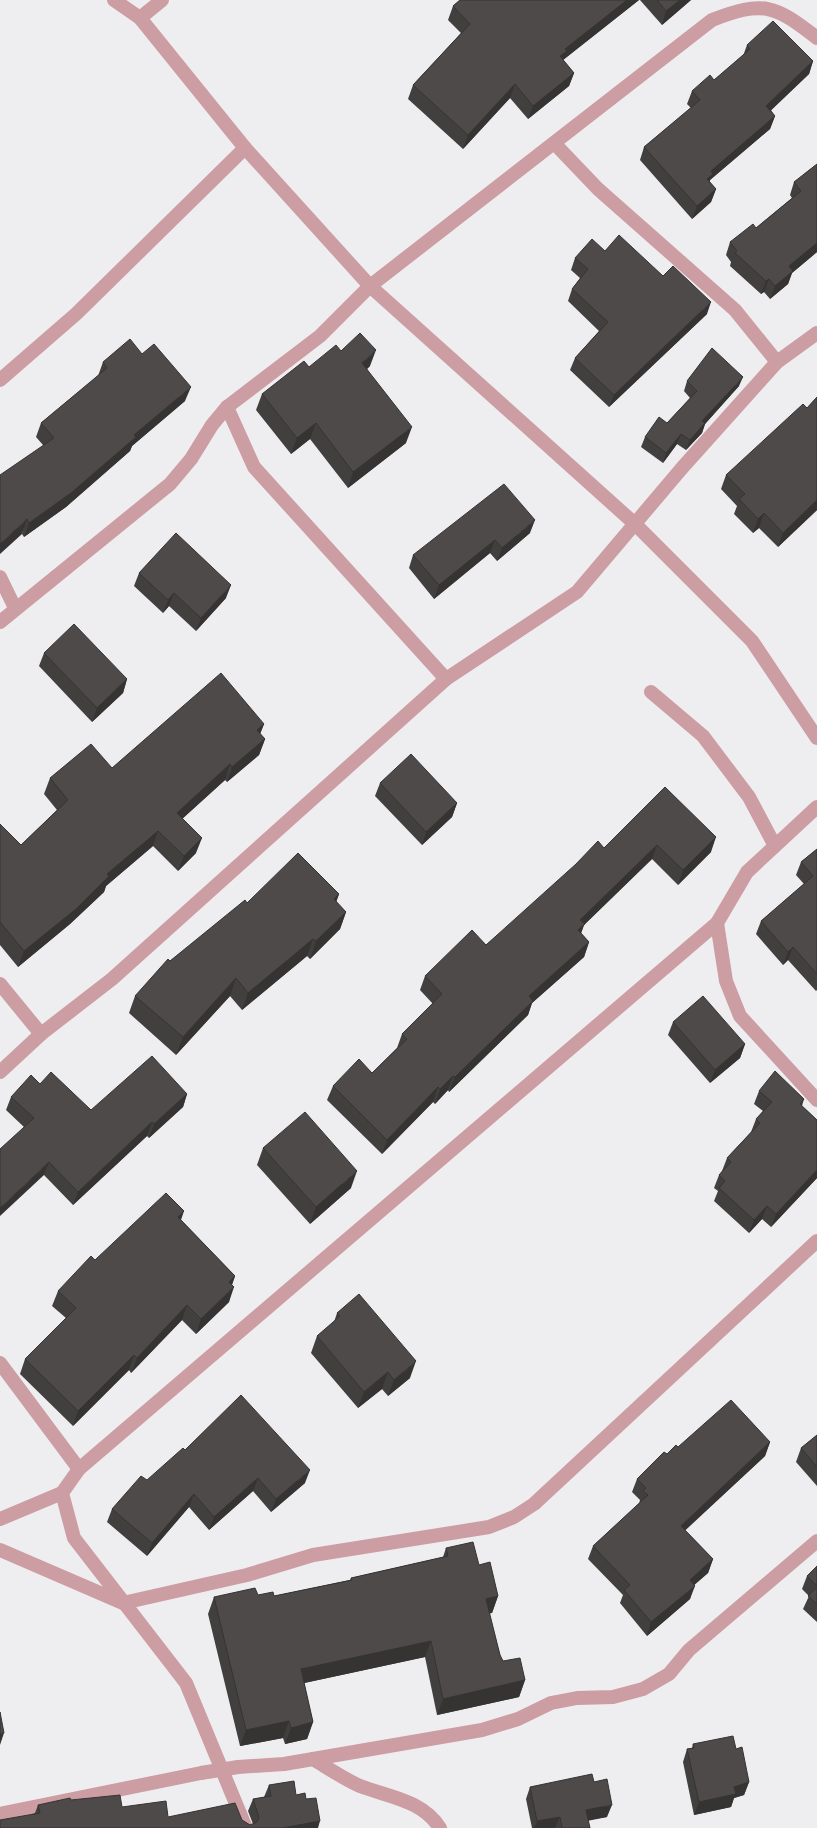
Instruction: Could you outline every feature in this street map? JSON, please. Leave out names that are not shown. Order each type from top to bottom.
[{"type":"street","points":[[114,0],[140,18],[245,148],[370,286],[635,524],[752,641],[817,738]]},
{"type":"street","points":[[140,18],[162,0]]},
{"type":"street","points":[[0,622],[170,484],[191,459],[212,425],[227,407],[320,336],[370,286],[712,20],[751,3],[770,7],[789,16],[817,38]]},
{"type":"street","points":[[554,143],[598,189],[735,310],[777,362]]},
{"type":"street","points":[[0,380],[76,314],[245,148]]},
{"type":"street","points":[[0,1072],[41,1034],[112,979],[446,679],[577,592],[777,362],[817,333]]},
{"type":"street","points":[[227,407],[254,466],[446,679]]},
{"type":"street","points":[[0,577],[15,608]]},
{"type":"street","points":[[651,692],[703,736],[749,797],[776,846]]},
{"type":"street","points":[[0,1519],[62,1492],[79,1469],[717,923],[747,872],[817,807]]},
{"type":"street","points":[[717,923],[726,981],[740,1016],[817,1100]]},
{"type":"street","points":[[0,984],[41,1034]]},
{"type":"street","points":[[0,1550],[123,1603],[247,1575],[313,1555],[489,1527],[514,1518],[534,1504],[817,1240]]},
{"type":"street","points":[[0,1363],[79,1469]]},
{"type":"street","points":[[62,1492],[74,1538],[186,1683],[246,1828]]},
{"type":"street","points":[[0,1814],[223,1770],[313,1760],[482,1730],[518,1719],[551,1703],[577,1698],[613,1697],[643,1689],[669,1674],[689,1650],[817,1541]]},
{"type":"street","points":[[313,1760],[358,1785],[414,1804],[435,1820],[440,1828]]},
{"type":"building","points":[[460,0],[627,0],[565,49],[567,51],[560,56],[574,73],[533,106],[515,84],[468,135],[413,85],[470,24],[453,6]]},
{"type":"building","points":[[657,0],[680,0],[666,11]]},
{"type":"building","points":[[773,21],[813,61],[766,106],[775,116],[711,171],[713,174],[707,179],[716,189],[697,206],[644,147],[700,100],[692,91],[710,75],[714,80],[750,49],[747,45]]},
{"type":"building","points":[[817,164],[817,243],[789,266],[793,271],[775,286],[769,279],[766,281],[735,253],[737,251],[730,242],[753,224],[756,228],[801,191],[794,182]]},
{"type":"building","points":[[619,235],[663,276],[673,266],[711,302],[614,395],[575,358],[608,322],[572,289],[588,269],[575,258],[592,239],[605,251]]},
{"type":"building","points":[[360,333],[376,350],[362,363],[412,427],[353,472],[316,423],[297,438],[262,394],[304,361],[309,367],[336,345],[341,351]]},
{"type":"building","points":[[130,339],[142,354],[154,344],[191,387],[134,435],[136,437],[71,493],[29,523],[27,519],[0,544],[0,475],[54,438],[41,423],[107,368],[103,362]]},
{"type":"building","points":[[712,348],[743,377],[702,421],[705,423],[690,440],[681,434],[666,453],[645,437],[659,417],[667,423],[697,391],[687,381]]},
{"type":"building","points":[[817,397],[817,500],[783,533],[764,513],[758,519],[739,499],[745,494],[726,475],[803,404],[807,408]]},
{"type":"building","points":[[504,484],[535,520],[502,548],[495,540],[439,585],[413,555]]},
{"type":"building","points":[[176,533],[231,585],[201,618],[174,593],[168,600],[139,573]]},
{"type":"building","points":[[74,624],[127,679],[97,708],[44,653]]},
{"type":"building","points":[[221,673],[264,724],[257,730],[265,739],[232,767],[230,764],[177,813],[202,838],[184,856],[158,831],[107,874],[109,876],[76,909],[24,951],[0,922],[0,824],[21,845],[68,800],[50,778],[91,744],[112,768]]},
{"type":"building","points":[[411,754],[457,803],[426,832],[380,783]]},
{"type":"building","points":[[665,787],[716,837],[683,870],[657,845],[580,920],[585,924],[578,930],[589,942],[529,996],[533,1001],[455,1077],[453,1076],[440,1089],[438,1087],[387,1140],[333,1086],[359,1059],[372,1073],[407,1039],[402,1034],[442,994],[425,976],[472,930],[486,945],[576,864],[598,841],[604,848]]},
{"type":"building","points":[[817,849],[817,974],[793,947],[788,952],[761,921],[813,876],[801,862]]},
{"type":"building","points":[[298,853],[339,894],[334,899],[346,912],[316,941],[313,939],[248,993],[236,978],[183,1037],[135,996],[168,959],[170,961],[245,900],[247,903]]},
{"type":"building","points":[[703,996],[745,1044],[715,1070],[673,1022]]},
{"type":"building","points":[[152,1056],[187,1094],[154,1124],[152,1122],[78,1192],[49,1162],[0,1208],[0,1149],[34,1118],[11,1097],[31,1075],[40,1084],[51,1072],[91,1110]]},
{"type":"building","points":[[775,1071],[804,1099],[800,1104],[817,1120],[817,1170],[776,1214],[767,1206],[754,1220],[719,1188],[725,1181],[719,1175],[731,1162],[727,1158],[760,1123],[756,1119],[772,1102],[759,1091]]},
{"type":"building","points":[[305,1112],[357,1171],[316,1207],[263,1148]]},
{"type":"building","points":[[166,1193],[184,1211],[178,1217],[235,1276],[229,1282],[234,1287],[201,1319],[187,1305],[137,1358],[134,1355],[78,1411],[25,1359],[76,1308],[58,1291],[91,1256],[95,1260]]},
{"type":"building","points":[[359,1294],[416,1361],[394,1380],[388,1372],[364,1392],[317,1336],[340,1316],[337,1313]]},
{"type":"building","points":[[241,1395],[310,1470],[276,1499],[258,1478],[214,1517],[194,1494],[152,1543],[112,1509],[141,1476],[147,1480],[183,1448],[185,1450]]},
{"type":"building","points":[[731,1400],[770,1442],[681,1526],[713,1559],[690,1580],[695,1586],[651,1622],[624,1590],[630,1585],[593,1546],[648,1495],[643,1491],[646,1488],[637,1479],[664,1452],[667,1454],[676,1445],[678,1447]]},
{"type":"building","points":[[817,1435],[817,1467],[801,1448]]},
{"type":"building","points":[[473,1542],[479,1565],[490,1562],[498,1596],[486,1599],[500,1655],[503,1661],[520,1658],[525,1680],[443,1699],[431,1641],[301,1669],[313,1722],[291,1728],[289,1721],[246,1730],[214,1597],[255,1588],[258,1595],[273,1592],[274,1596],[352,1580],[351,1578],[448,1556],[446,1548]]},
{"type":"building","points":[[817,1566],[817,1586],[807,1576]]},
{"type":"building","points":[[817,1587],[817,1604],[808,1596]]},
{"type":"building","points":[[0,1712],[4,1733],[0,1734]]},
{"type":"building","points":[[733,1736],[736,1749],[742,1747],[749,1782],[734,1787],[736,1794],[699,1802],[687,1749],[694,1748],[693,1744]]},
{"type":"building","points":[[592,1774],[594,1782],[607,1779],[612,1805],[586,1810],[590,1828],[562,1828],[560,1817],[537,1821],[530,1787]]},
{"type":"building","points":[[294,1781],[296,1795],[305,1793],[306,1799],[316,1798],[320,1821],[283,1828],[0,1828],[0,1820],[40,1813],[38,1805],[70,1798],[71,1800],[120,1795],[122,1807],[166,1801],[168,1817],[235,1803],[242,1820],[250,1825],[257,1822],[259,1817],[253,1799],[271,1796],[269,1785]]}]
